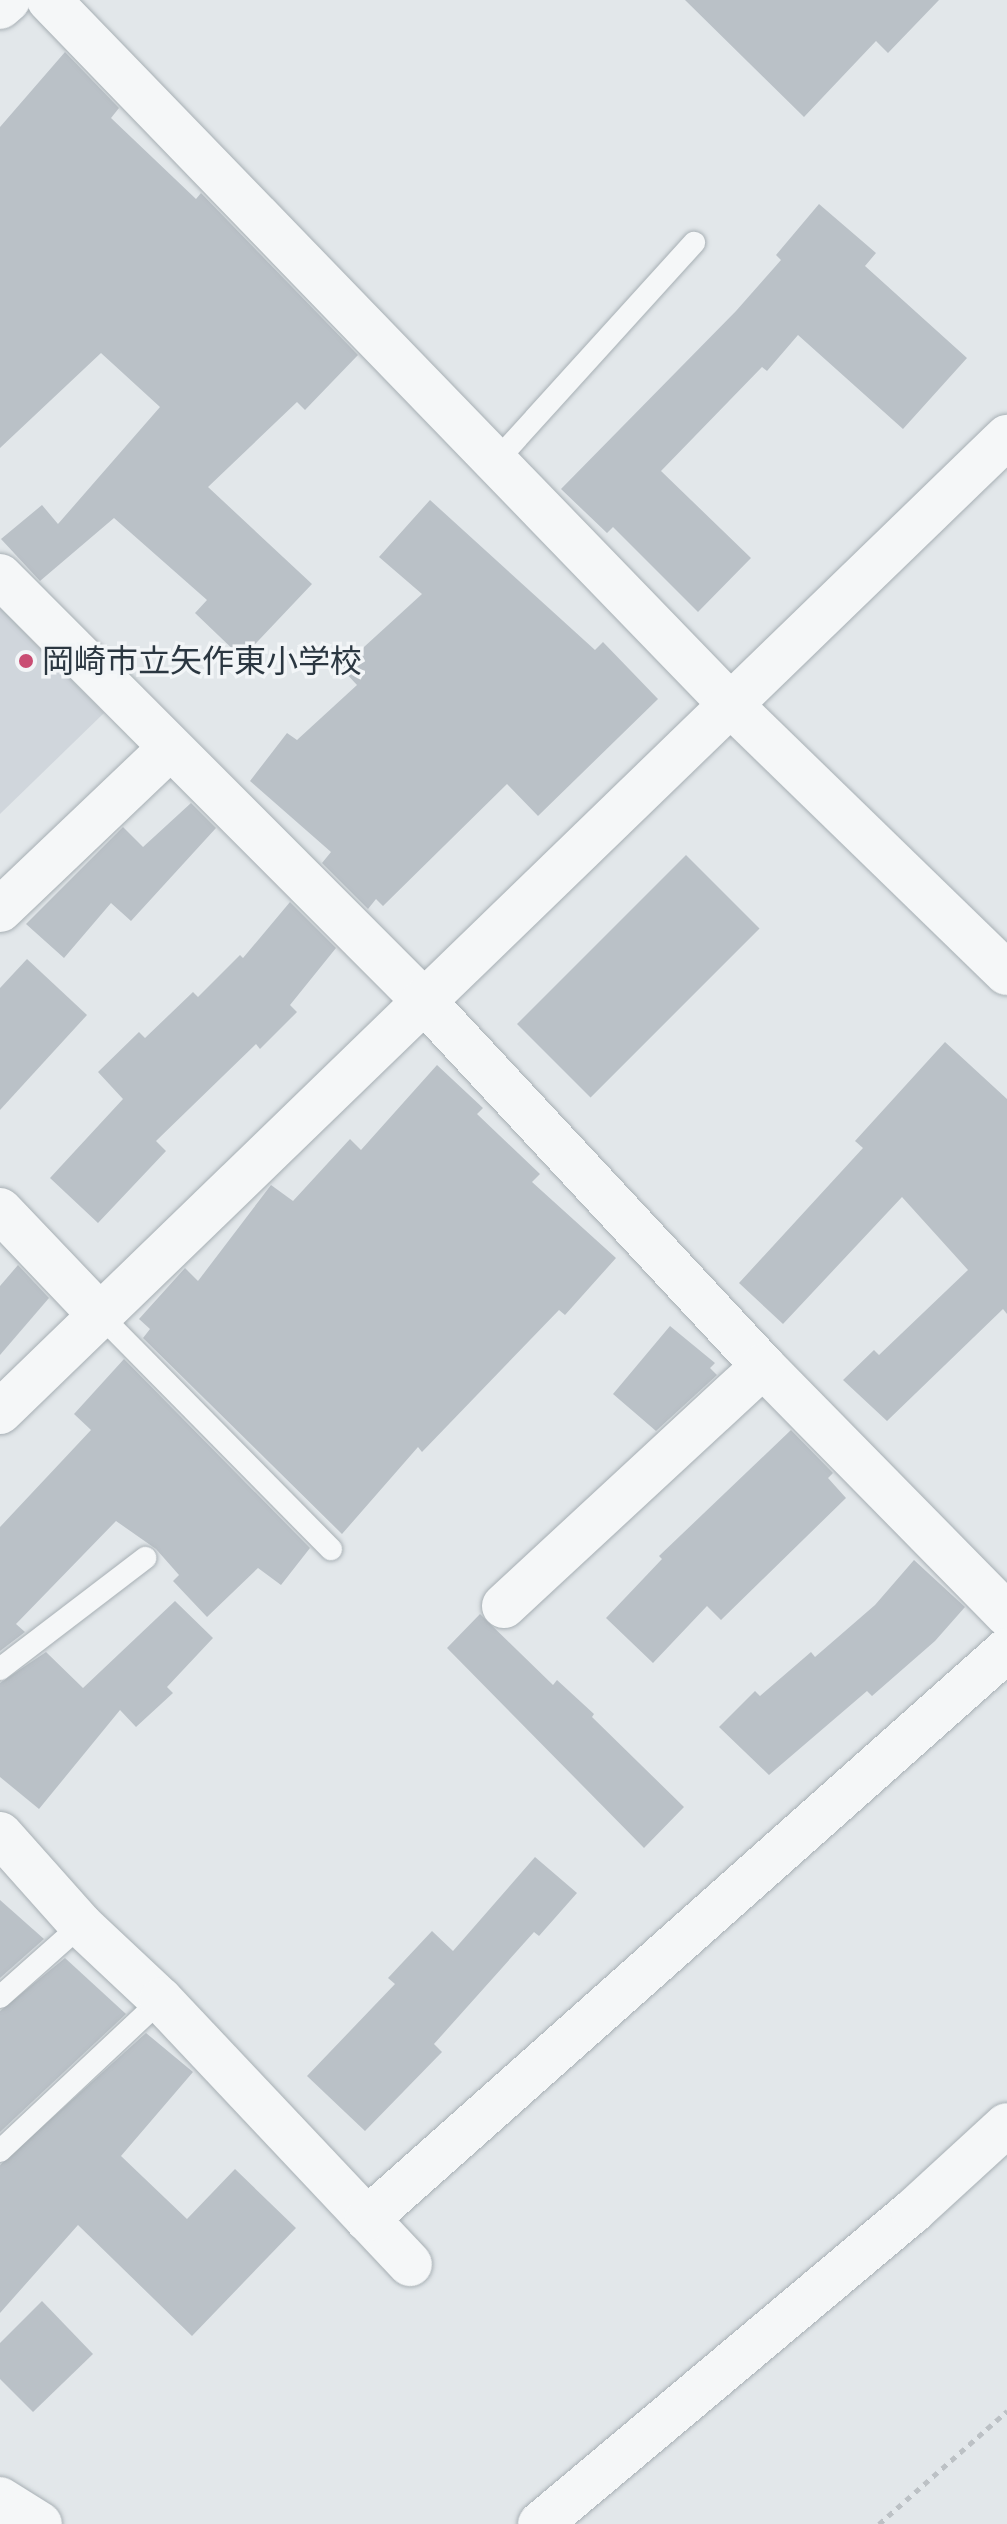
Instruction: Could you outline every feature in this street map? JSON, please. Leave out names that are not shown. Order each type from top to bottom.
[{"type":"street","points":[[0,7],[8,0]]},
{"type":"street","points":[[49,0],[498,459],[732,706],[1002,958]]},
{"type":"street","points":[[0,1412],[1007,437]]},
{"type":"street","points":[[0,576],[423,1000],[763,1366],[1007,1614]]},
{"type":"street","points":[[0,910],[170,748]]},
{"type":"street","points":[[0,1210],[100,1315]]},
{"type":"street","points":[[504,1606],[763,1366]]},
{"type":"street","points":[[367,2219],[1007,1650]]},
{"type":"street","points":[[0,1834],[81,1925],[161,2000],[410,2264]]},
{"type":"street","points":[[540,2524],[890,2231],[1007,2125]]},
{"type":"street","points":[[0,2499],[40,2524]]},
{"type":"lane","points":[[498,459],[694,243]]},
{"type":"lane","points":[[100,1315],[331,1549]]},
{"type":"lane","points":[[0,1669],[145,1558]]},
{"type":"lane","points":[[0,1997],[81,1925]]},
{"type":"lane","points":[[0,2151],[161,2000]]},
{"type":"path","points":[[879,2524],[1007,2411]]},
{"type":"shaded area","name":"岡崎市立矢作東小学校","points":[[0,608],[104,713],[0,814]]},
{"type":"building","points":[[685,0],[939,0],[888,53],[876,41],[804,117]]},
{"type":"building","points":[[65,52],[119,108],[111,118],[196,199],[201,193],[358,355],[305,410],[297,402],[208,487],[312,584],[242,658],[195,613],[207,600],[114,518],[40,581],[1,539],[42,505],[58,524],[160,407],[101,353],[0,448],[0,127]]},
{"type":"building","points":[[819,204],[876,253],[865,266],[967,358],[903,429],[798,335],[767,371],[762,367],[661,471],[751,558],[698,612],[613,527],[607,533],[561,489],[736,311],[781,260],[776,255]]},
{"type":"building","points":[[430,500],[595,650],[603,642],[658,699],[538,816],[507,784],[383,906],[376,899],[368,909],[322,863],[331,852],[250,781],[287,733],[297,740],[357,685],[341,668],[422,594],[379,557]]},
{"type":"building","points":[[191,803],[216,828],[131,921],[111,903],[64,958],[26,924],[123,827],[143,847]]},
{"type":"building","points":[[686,855],[760,929],[591,1098],[517,1024]]},
{"type":"building","points":[[290,902],[336,948],[290,1005],[297,1012],[260,1049],[256,1044],[156,1141],[166,1151],[98,1223],[50,1178],[123,1099],[98,1072],[139,1032],[145,1038],[193,992],[198,997],[240,955],[243,958]]},
{"type":"building","points":[[27,959],[87,1015],[0,1110],[0,988]]},
{"type":"building","points":[[945,1042],[1007,1099],[1007,1314],[1003,1309],[887,1421],[843,1380],[874,1350],[879,1355],[968,1270],[902,1197],[783,1324],[739,1283],[863,1148],[855,1141]]},
{"type":"building","points":[[437,1065],[483,1108],[477,1114],[540,1174],[532,1182],[616,1258],[565,1315],[559,1310],[422,1452],[418,1447],[342,1534],[143,1338],[150,1329],[139,1319],[185,1268],[198,1281],[271,1185],[293,1201],[350,1139],[361,1150]]},
{"type":"building","points":[[18,1265],[49,1298],[0,1355],[0,1286]]},
{"type":"building","points":[[670,1326],[715,1363],[710,1368],[717,1375],[656,1431],[613,1394]]},
{"type":"building","points":[[124,1359],[310,1548],[281,1585],[258,1568],[207,1617],[173,1581],[179,1575],[156,1549],[116,1521],[16,1624],[25,1632],[0,1651],[0,1527],[91,1430],[74,1414]]},
{"type":"building","points":[[791,1430],[833,1473],[828,1478],[846,1498],[721,1620],[707,1606],[653,1663],[606,1618],[662,1559],[659,1556]]},
{"type":"building","points":[[914,1560],[965,1607],[935,1641],[872,1696],[867,1691],[769,1775],[719,1727],[755,1691],[760,1696],[811,1652],[815,1657],[875,1605]]},
{"type":"building","points":[[175,1601],[213,1638],[167,1687],[173,1693],[136,1727],[120,1710],[39,1809],[0,1777],[0,1683],[46,1652],[83,1688]]},
{"type":"building","points":[[480,1614],[553,1685],[557,1680],[594,1714],[592,1717],[684,1807],[644,1848],[447,1648]]},
{"type":"building","points":[[535,1857],[577,1893],[539,1936],[534,1932],[434,2044],[442,2052],[365,2131],[307,2076],[395,1984],[388,1978],[432,1931],[453,1951]]},
{"type":"building","points":[[0,1900],[44,1939],[0,1978]]},
{"type":"building","points":[[65,1958],[126,2014],[0,2132],[0,2011]]},
{"type":"building","points":[[146,2033],[193,2072],[121,2156],[187,2219],[235,2169],[296,2228],[192,2336],[78,2225],[0,2313],[0,2165]]},
{"type":"building","points":[[42,2301],[93,2354],[33,2412],[0,2379],[0,2343]]},
{"type":"place","name":"岡崎市立矢作東小学校","points":[[26,661]]}]
